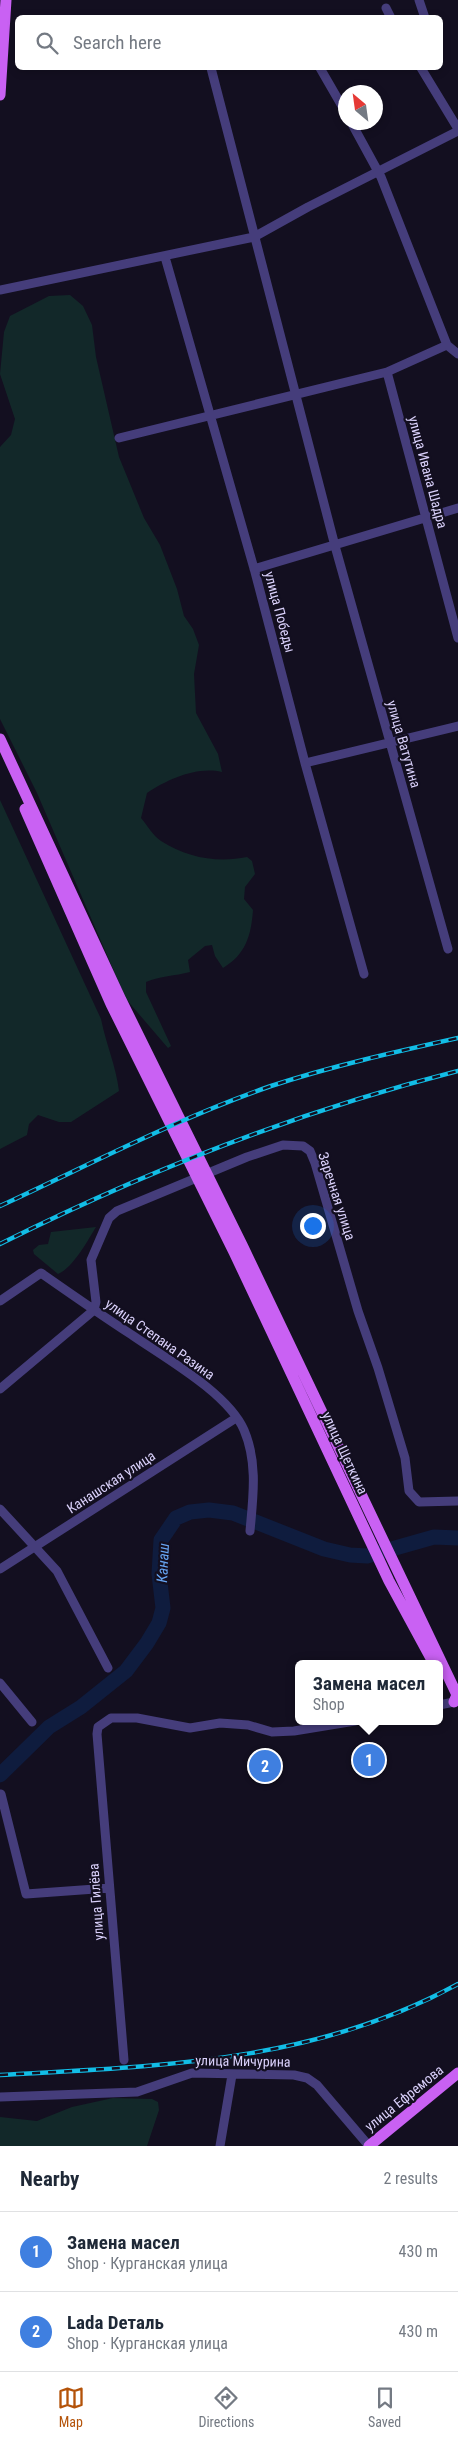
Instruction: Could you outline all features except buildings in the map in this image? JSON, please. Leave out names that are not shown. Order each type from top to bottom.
[{"type":"main road","points":[[0,96],[6,0]]},
{"type":"main road","points":[[0,739],[116,1002]]},
{"type":"main road","points":[[1,758],[116,1002],[375,1521],[441,1660]]},
{"type":"main road","name":"улица Щеткина","points":[[239,1250],[360,1521],[389,1582],[432,1660]]},
{"type":"main road","points":[[443,1665],[457,1695],[456,1706]]},
{"type":"main road","points":[[443,1682],[456,1706]]},
{"type":"main road","name":"улица Ефремова","points":[[369,2146],[458,2073]]},
{"type":"street","points":[[419,0],[425,15]]},
{"type":"street","points":[[386,8],[390,15]]},
{"type":"street","name":"улица Ватутина","points":[[212,70],[335,546],[448,949]]},
{"type":"street","points":[[321,70],[338,99]]},
{"type":"street","points":[[0,290],[254,237],[458,130],[422,70]]},
{"type":"street","points":[[355,130],[378,172],[447,345],[458,354]]},
{"type":"street","name":"улица Победы","points":[[164,257],[254,569],[305,763],[364,974]]},
{"type":"street","points":[[118,438],[295,395],[334,383],[387,372],[447,345]]},
{"type":"street","name":"улица Ивана Шадра","points":[[387,372],[458,638]]},
{"type":"street","points":[[254,569],[458,508]]},
{"type":"street","points":[[305,763],[458,726]]},
{"type":"street","name":"Заречная улица","points":[[94,1310],[96,1302],[91,1260],[109,1218],[117,1211],[247,1157],[283,1146],[303,1146],[310,1151],[315,1163],[358,1311],[378,1368],[405,1458],[409,1491],[418,1502],[458,1501]]},
{"type":"street","name":"улица Степана Разина","points":[[0,1301],[41,1273],[184,1370],[214,1394],[244,1429],[252,1456],[255,1481],[250,1531]]},
{"type":"street","points":[[0,1388],[94,1310]]},
{"type":"street","name":"Канашская улица","points":[[0,1569],[236,1418]]},
{"type":"street","points":[[0,1509],[57,1571],[108,1668]]},
{"type":"street","points":[[0,1683],[32,1722]]},
{"type":"street","points":[[443,1705],[456,1706]]},
{"type":"street","name":"улица Гилёва","points":[[124,2060],[109,1888],[98,1727],[111,1718],[137,1718],[190,1728],[220,1723],[248,1725],[272,1732],[294,1732],[333,1725]]},
{"type":"street","points":[[1,1794],[26,1894],[109,1888]]},
{"type":"street","name":"улица Мичурина","points":[[0,2097],[137,2092],[192,2073],[294,2075],[307,2078],[327,2096],[369,2146]]},
{"type":"street","points":[[220,2146],[232,2075]]},
{"type":"green space","points":[[70,295],[83,306],[92,325],[96,357],[119,457],[144,518],[160,545],[177,589],[184,616],[193,629],[199,645],[194,674],[196,713],[218,754],[222,772],[193,772],[155,788],[147,793],[141,818],[155,836],[181,852],[214,859],[247,857],[252,861],[255,874],[245,887],[244,899],[253,910],[249,936],[242,950],[231,963],[223,968],[215,956],[212,945],[205,946],[188,960],[190,972],[146,982],[146,992],[171,1046],[168,1048],[126,999],[37,793],[0,719],[0,447],[11,435],[15,419],[0,374],[4,332],[10,316],[49,296]]},
{"type":"green space","points":[[0,800],[101,1019],[119,1091],[71,1122],[59,1122],[38,1115],[29,1124],[27,1135],[0,1149]]},
{"type":"green space","points":[[96,1227],[75,1260],[58,1274],[34,1254],[33,1250],[39,1245],[48,1244],[51,1232]]},
{"type":"green space","points":[[113,2098],[152,2099],[158,2102],[159,2110],[147,2146],[0,2146],[0,2117],[37,2121],[72,2107]]},
{"type":"waterway","name":"Канаш","points":[[0,1775],[49,1727],[81,1707],[126,1671],[147,1643],[159,1623],[163,1608],[159,1574],[161,1540],[176,1518],[190,1512],[209,1510],[233,1513],[324,1549],[350,1555],[367,1556],[434,1537],[458,1538]]},
{"type":"railway","points":[[0,1206],[168,1127],[271,1086],[387,1054],[458,1038]]},
{"type":"railway","points":[[0,1244],[111,1192],[225,1145],[340,1105],[458,1071]]},
{"type":"railway","points":[[0,2075],[177,2063],[235,2056],[292,2045],[348,2030],[403,2010],[458,1984]]},
{"type":"place","name":"Замена масел","points":[[369,1760]]},
{"type":"place","name":"Lada Dеталь","points":[[265,1766]]}]
